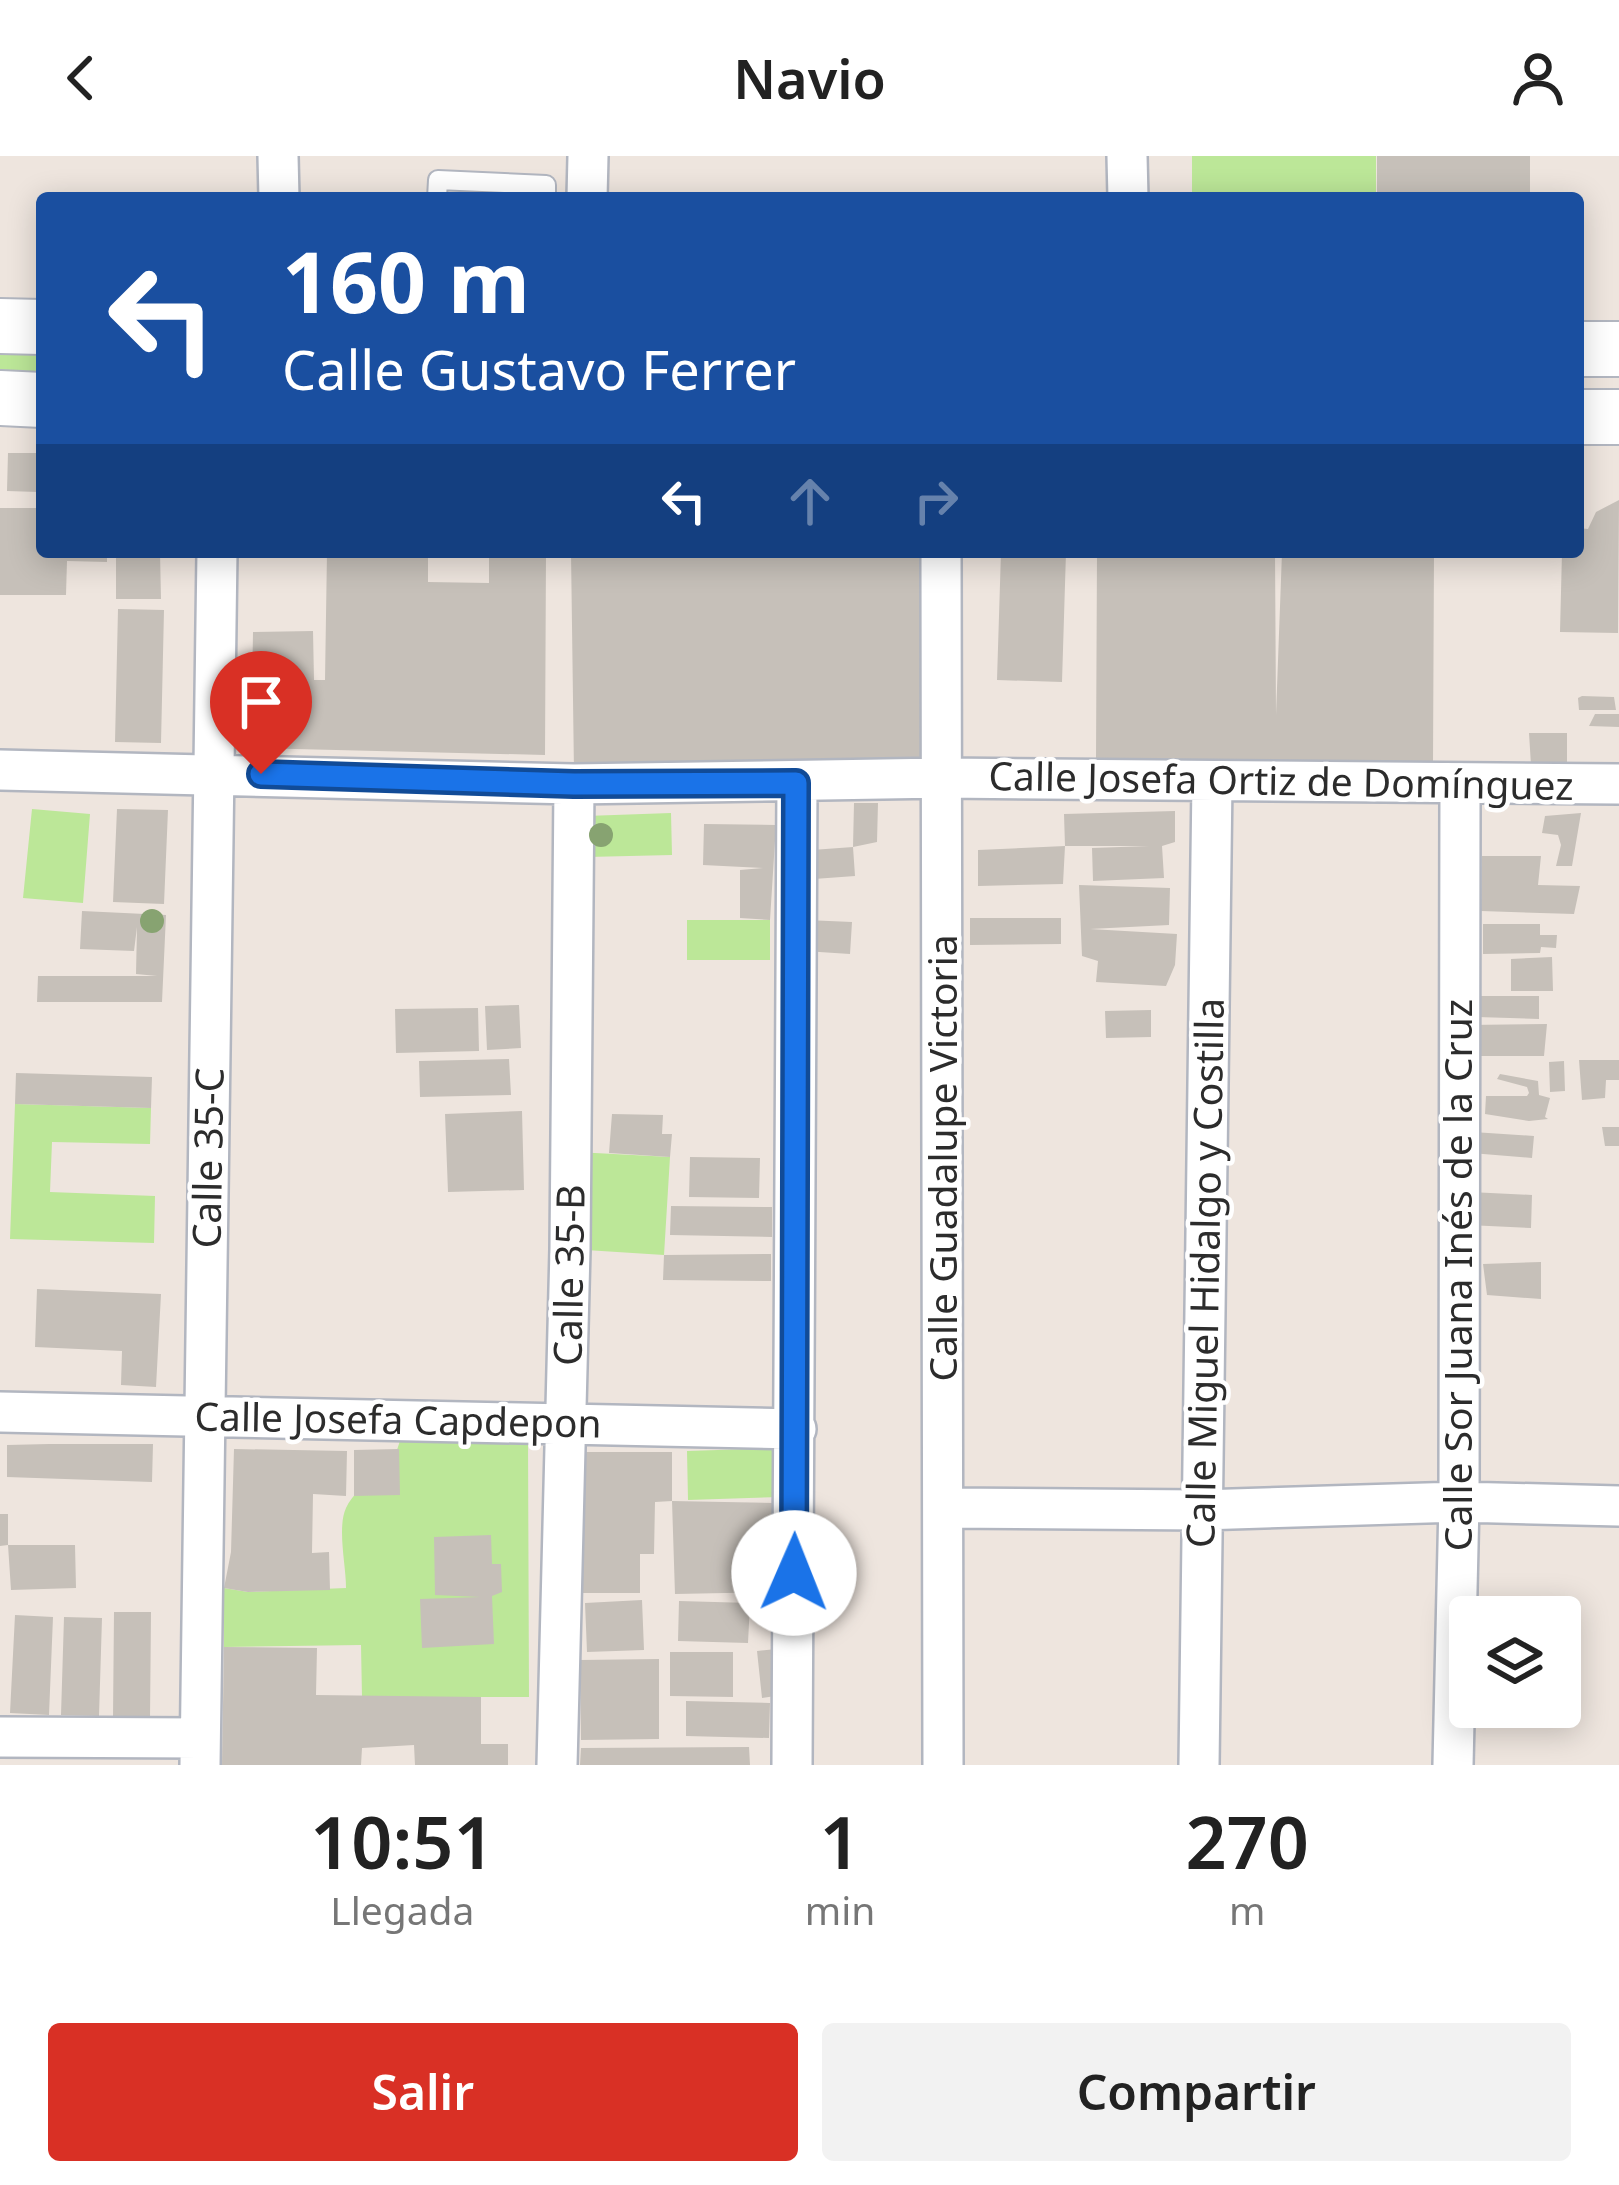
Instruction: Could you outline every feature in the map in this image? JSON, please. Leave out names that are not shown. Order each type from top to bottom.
[{"type":"main road","points":[[0,326],[36,327]]},
{"type":"main road","points":[[1584,349],[1619,349]]},
{"type":"main road","points":[[0,398],[36,400]]},
{"type":"main road","points":[[1584,417],[1619,417]]},
{"type":"street","points":[[278,156],[278,192]]},
{"type":"street","points":[[587,192],[588,156]]},
{"type":"street","points":[[1127,156],[1128,192]]},
{"type":"street","name":"Calle 35-C","points":[[200,1752],[217,558]]},
{"type":"street","name":"Calle Guadalupe Victoria","points":[[941,558],[943,1765]]},
{"type":"street","name":"Calle Josefa Ortiz de Domínguez","points":[[0,770],[574,784],[944,778],[1619,784]]},
{"type":"street","name":"Calle Miguel Hidalgo y Costilla","points":[[1199,1765],[1213,781]]},
{"type":"street","points":[[793,1765],[796,783]]},
{"type":"street","name":"Calle 35-B","points":[[557,1765],[574,784]]},
{"type":"street","name":"Calle Sor Juana Inés de la Cruz","points":[[1453,1765],[1459,1502],[1460,785]]},
{"type":"street","name":"Calle Josefa Capdepon","points":[[0,1412],[796,1429]]},
{"type":"street","points":[[943,1508],[1202,1510],[1459,1502],[1619,1506]]},
{"type":"street","points":[[0,1737],[200,1752]]},
{"type":"lane","points":[[437,192],[438,180],[546,185],[546,192]]},
{"type":"green space","points":[[1192,156],[1376,156],[1376,192],[1192,192]]},
{"type":"green space","points":[[0,345],[36,345],[36,374],[0,373]]},
{"type":"green space","points":[[32,809],[90,814],[83,903],[23,898]]},
{"type":"green space","points":[[671,813],[672,855],[587,857],[586,816]]},
{"type":"green space","points":[[687,920],[770,920],[770,960],[687,960]]},
{"type":"green space","points":[[15,1104],[151,1108],[150,1144],[52,1142],[50,1192],[155,1196],[154,1243],[10,1239]]},
{"type":"green space","points":[[576,1152],[670,1157],[664,1255],[570,1249]]},
{"type":"green space","points":[[528,1437],[529,1697],[362,1697],[361,1645],[224,1647],[224,1588],[248,1592],[346,1588],[343,1516],[359,1490],[392,1458],[400,1438]]},
{"type":"green space","points":[[778,1448],[780,1497],[688,1500],[687,1451]]},
{"type":"building","points":[[1377,156],[1530,156],[1530,192],[1377,192]]},
{"type":"building","points":[[8,453],[36,453],[36,492],[7,491]]},
{"type":"building","points":[[1619,500],[1618,633],[1560,632],[1562,558],[1584,558],[1584,529],[1596,512]]},
{"type":"building","points":[[0,508],[36,508],[36,558],[107,558],[107,562],[67,561],[66,595],[0,595]]},
{"type":"building","points":[[116,558],[160,558],[161,599],[116,599]]},
{"type":"building","points":[[327,558],[428,558],[428,582],[489,583],[489,558],[546,558],[545,755],[251,748],[253,632],[313,631],[314,680],[325,680]]},
{"type":"building","points":[[571,558],[928,558],[930,773],[574,773]]},
{"type":"building","points":[[1001,558],[1066,558],[1062,682],[997,680]]},
{"type":"building","points":[[1097,558],[1275,558],[1276,715],[1282,558],[1434,558],[1433,762],[1096,758]]},
{"type":"building","points":[[118,609],[164,610],[161,743],[115,742]]},
{"type":"building","points":[[1582,696],[1614,697],[1616,710],[1579,710]]},
{"type":"building","points":[[1595,714],[1619,714],[1619,727],[1589,726]]},
{"type":"building","points":[[1529,733],[1567,733],[1567,766],[1531,765]]},
{"type":"building","points":[[854,803],[878,803],[877,842],[853,847]]},
{"type":"building","points":[[117,809],[168,810],[164,904],[113,902]]},
{"type":"building","points":[[1175,811],[1175,842],[1162,846],[1164,878],[1093,881],[1092,848],[1149,846],[1065,846],[1064,814]]},
{"type":"building","points":[[1581,813],[1572,866],[1556,866],[1561,845],[1558,835],[1542,833],[1545,816]]},
{"type":"building","points":[[704,824],[776,825],[770,920],[740,918],[740,870],[763,868],[703,865]]},
{"type":"building","points":[[1065,846],[1063,884],[978,886],[978,850]]},
{"type":"building","points":[[853,847],[855,876],[814,879],[812,850]]},
{"type":"building","points":[[1482,856],[1541,856],[1538,885],[1580,886],[1574,914],[1481,911]]},
{"type":"building","points":[[1079,885],[1170,888],[1169,925],[1090,929],[1177,934],[1175,965],[1166,986],[1096,982],[1098,961],[1082,956]]},
{"type":"building","points":[[82,911],[166,915],[162,1002],[37,1002],[38,976],[157,976],[136,974],[137,927],[134,951],[80,949]]},
{"type":"building","points":[[970,918],[1061,918],[1061,944],[970,945]]},
{"type":"building","points":[[806,920],[852,922],[850,954],[804,951]]},
{"type":"building","points":[[1483,924],[1540,924],[1540,935],[1557,935],[1556,948],[1541,947],[1540,953],[1483,954]]},
{"type":"building","points":[[1552,957],[1553,991],[1511,991],[1511,959]]},
{"type":"building","points":[[1477,996],[1539,996],[1539,1019],[1477,1017]]},
{"type":"building","points":[[519,1005],[521,1048],[487,1050],[485,1006]]},
{"type":"building","points":[[478,1008],[479,1051],[396,1053],[395,1009]]},
{"type":"building","points":[[1151,1010],[1151,1037],[1106,1038],[1105,1011]]},
{"type":"building","points":[[1547,1024],[1544,1056],[1467,1056],[1468,1025]]},
{"type":"building","points":[[509,1059],[511,1095],[420,1097],[419,1061]]},
{"type":"building","points":[[1579,1060],[1619,1060],[1619,1080],[1606,1080],[1605,1098],[1582,1100]]},
{"type":"building","points":[[1564,1061],[1565,1091],[1550,1092],[1549,1062]]},
{"type":"building","points":[[16,1073],[152,1077],[151,1108],[15,1104]]},
{"type":"building","points":[[1500,1074],[1538,1081],[1539,1095],[1550,1098],[1548,1119],[1485,1114],[1486,1096],[1529,1093],[1527,1087],[1497,1079]]},
{"type":"building","points":[[522,1111],[524,1190],[448,1192],[445,1114]]},
{"type":"building","points":[[612,1114],[663,1115],[662,1134],[672,1134],[670,1157],[609,1153]]},
{"type":"building","points":[[1602,1127],[1619,1127],[1619,1146],[1605,1146]]},
{"type":"building","points":[[1473,1132],[1534,1136],[1532,1158],[1471,1153]]},
{"type":"building","points":[[690,1157],[760,1158],[759,1198],[689,1197]]},
{"type":"building","points":[[1470,1192],[1532,1195],[1531,1228],[1468,1225]]},
{"type":"building","points":[[671,1206],[772,1207],[772,1237],[670,1235]]},
{"type":"building","points":[[771,1254],[771,1281],[663,1280],[664,1255]]},
{"type":"building","points":[[1541,1262],[1541,1299],[1487,1295],[1483,1264]]},
{"type":"building","points":[[37,1289],[161,1294],[156,1387],[121,1385],[122,1351],[35,1347]]},
{"type":"building","points":[[153,1444],[152,1482],[7,1477],[7,1445]]},
{"type":"building","points":[[234,1449],[347,1451],[346,1496],[313,1494],[312,1553],[329,1552],[330,1590],[224,1588],[231,1552]]},
{"type":"building","points":[[399,1449],[400,1495],[354,1496],[354,1450]]},
{"type":"building","points":[[583,1452],[672,1452],[672,1501],[655,1502],[654,1554],[640,1554],[640,1593],[583,1593]]},
{"type":"building","points":[[672,1501],[773,1503],[774,1592],[675,1594]]},
{"type":"building","points":[[0,1514],[8,1514],[8,1545],[0,1546]]},
{"type":"building","points":[[491,1535],[492,1564],[501,1564],[502,1592],[492,1596],[494,1644],[422,1648],[420,1599],[480,1597],[435,1595],[434,1537]]},
{"type":"building","points":[[8,1545],[75,1545],[76,1588],[11,1590]]},
{"type":"building","points":[[642,1600],[644,1650],[587,1652],[585,1603]]},
{"type":"building","points":[[679,1601],[750,1603],[748,1643],[678,1641]]},
{"type":"building","points":[[773,1601],[776,1626],[763,1627],[760,1602]]},
{"type":"building","points":[[114,1612],[151,1612],[150,1718],[113,1717]]},
{"type":"building","points":[[15,1615],[53,1617],[49,1715],[10,1713]]},
{"type":"building","points":[[64,1617],[102,1618],[99,1716],[61,1715]]},
{"type":"building","points":[[224,1647],[317,1648],[316,1695],[481,1697],[481,1744],[508,1744],[508,1765],[415,1765],[414,1745],[362,1748],[361,1765],[222,1765]]},
{"type":"building","points":[[776,1649],[782,1695],[762,1698],[757,1651]]},
{"type":"building","points":[[670,1652],[733,1652],[733,1697],[670,1696]]},
{"type":"building","points":[[659,1659],[659,1739],[581,1740],[580,1660]]},
{"type":"building","points":[[686,1701],[770,1703],[769,1738],[686,1736]]},
{"type":"building","points":[[749,1747],[750,1765],[580,1765],[581,1748]]},
{"type":"route","points":[[261,774],[574,784],[796,783],[794,1573]]}]
